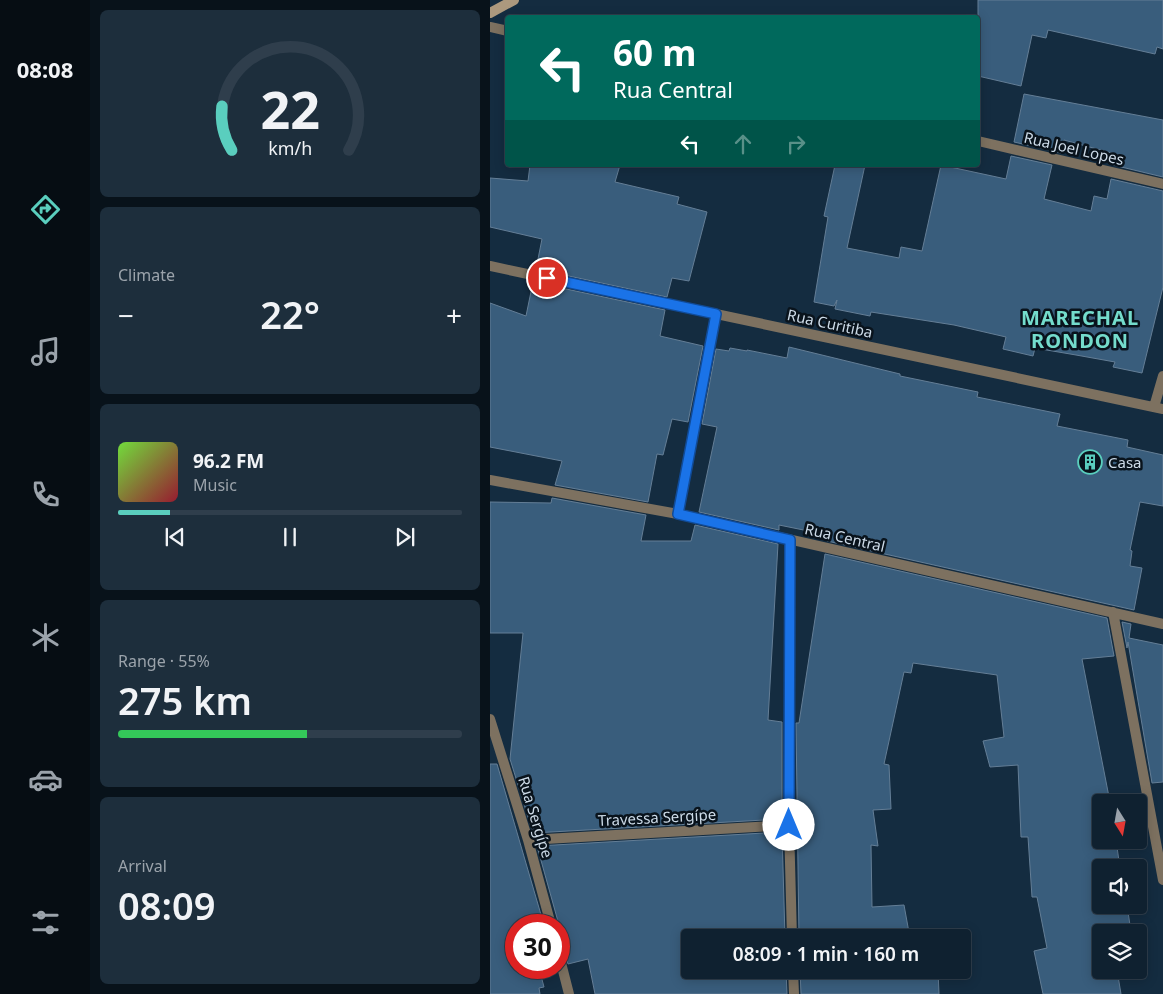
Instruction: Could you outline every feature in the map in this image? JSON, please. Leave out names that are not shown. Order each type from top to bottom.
[{"type":"street","points":[[490,13],[514,0]]},
{"type":"street","points":[[490,27],[505,31]]},
{"type":"street","name":"Rua Joel Lopes","points":[[980,141],[1163,184]]},
{"type":"street","name":"Rua Curitiba","points":[[490,266],[1158,408]]},
{"type":"street","points":[[678,514],[716,314]]},
{"type":"street","points":[[1158,408],[1163,376]]},
{"type":"street","name":"Rua Central","points":[[490,480],[678,514],[1163,624]]},
{"type":"street","points":[[790,540],[789,825],[792,929]]},
{"type":"street","points":[[1113,612],[1163,880]]},
{"type":"street","name":"Rua Sergípe","points":[[490,719],[528,840],[548,914]]},
{"type":"street","name":"Travessa Sergípe","points":[[528,840],[789,825]]},
{"type":"street","points":[[565,979],[569,994]]},
{"type":"street","points":[[793,979],[794,994]]},
{"type":"building","points":[[978,0],[1163,0],[1163,49],[1157,47],[1155,54],[1048,30],[1046,38],[1032,35],[1021,86],[980,76],[980,15],[978,15]]},
{"type":"building","points":[[1024,94],[1163,120],[1163,177],[1113,165],[1115,154],[1064,140],[1061,153],[1014,142]]},
{"type":"building","points":[[1011,156],[1052,165],[1044,199],[1091,211],[1094,196],[1107,199],[1111,179],[1163,191],[1163,287],[1142,373],[1113,367],[1115,362],[1076,355],[1035,348],[1033,356],[1003,349],[1006,337],[954,325],[871,312],[870,316],[835,309],[837,300],[834,306],[814,302],[828,217],[824,216],[835,167],[865,167],[847,248],[899,258],[901,247],[922,251],[941,167],[950,167],[1006,179]]},
{"type":"building","points":[[530,167],[619,167],[615,182],[679,197],[677,204],[707,212],[689,281],[672,278],[667,297],[536,269],[542,239],[490,227],[490,178],[528,181]]},
{"type":"building","points":[[533,282],[665,310],[660,336],[703,346],[688,422],[672,419],[663,455],[657,454],[648,502],[555,485],[562,461],[490,447],[490,303],[526,316]]},
{"type":"building","points":[[789,347],[900,374],[900,376],[978,392],[977,397],[1060,414],[1057,426],[1128,440],[1127,447],[1163,455],[1163,506],[1140,502],[1130,550],[1132,551],[1130,566],[1142,568],[1134,610],[827,541],[828,535],[779,525],[779,530],[699,512],[717,427],[702,424],[716,349],[729,351],[730,348],[747,350],[787,358]]},
{"type":"building","points":[[552,498],[646,515],[641,541],[691,541],[695,525],[778,544],[768,720],[782,722],[782,819],[533,833],[510,759],[523,633],[490,633],[490,502],[551,503]]},
{"type":"building","points":[[825,554],[1107,618],[1114,656],[1082,659],[1108,794],[1092,794],[1092,849],[1117,849],[1119,859],[1092,859],[1092,914],[1128,914],[1130,924],[1092,924],[1092,979],[1118,979],[1121,994],[1043,994],[1034,951],[1047,948],[1037,897],[1032,897],[1028,837],[1021,837],[1018,765],[990,767],[983,741],[1004,737],[997,675],[913,663],[911,673],[904,672],[884,764],[889,765],[891,809],[873,810],[878,846],[871,845],[872,907],[904,905],[908,929],[799,929],[796,723],[799,723]]},
{"type":"building","points":[[1122,622],[1131,624],[1129,638],[1163,645],[1163,782],[1152,783],[1128,642],[1127,648]]},
{"type":"building","points":[[490,764],[497,764],[541,914],[505,914],[505,979],[542,979],[544,987],[539,988],[540,994],[490,994]]},
{"type":"building","points":[[782,832],[785,929],[681,929],[681,979],[786,979],[787,994],[595,994],[588,959],[570,964],[570,914],[556,914],[537,846]]},
{"type":"building","points":[[800,979],[938,979],[939,994],[801,994]]},
{"type":"place","name":"Casa","points":[[1090,462]]},
{"type":"district","name":"MARECHAL RONDON","points":[[1080,328]]},
{"type":"route","points":[[547,278],[716,314],[678,514],[790,540],[789,825]]}]
